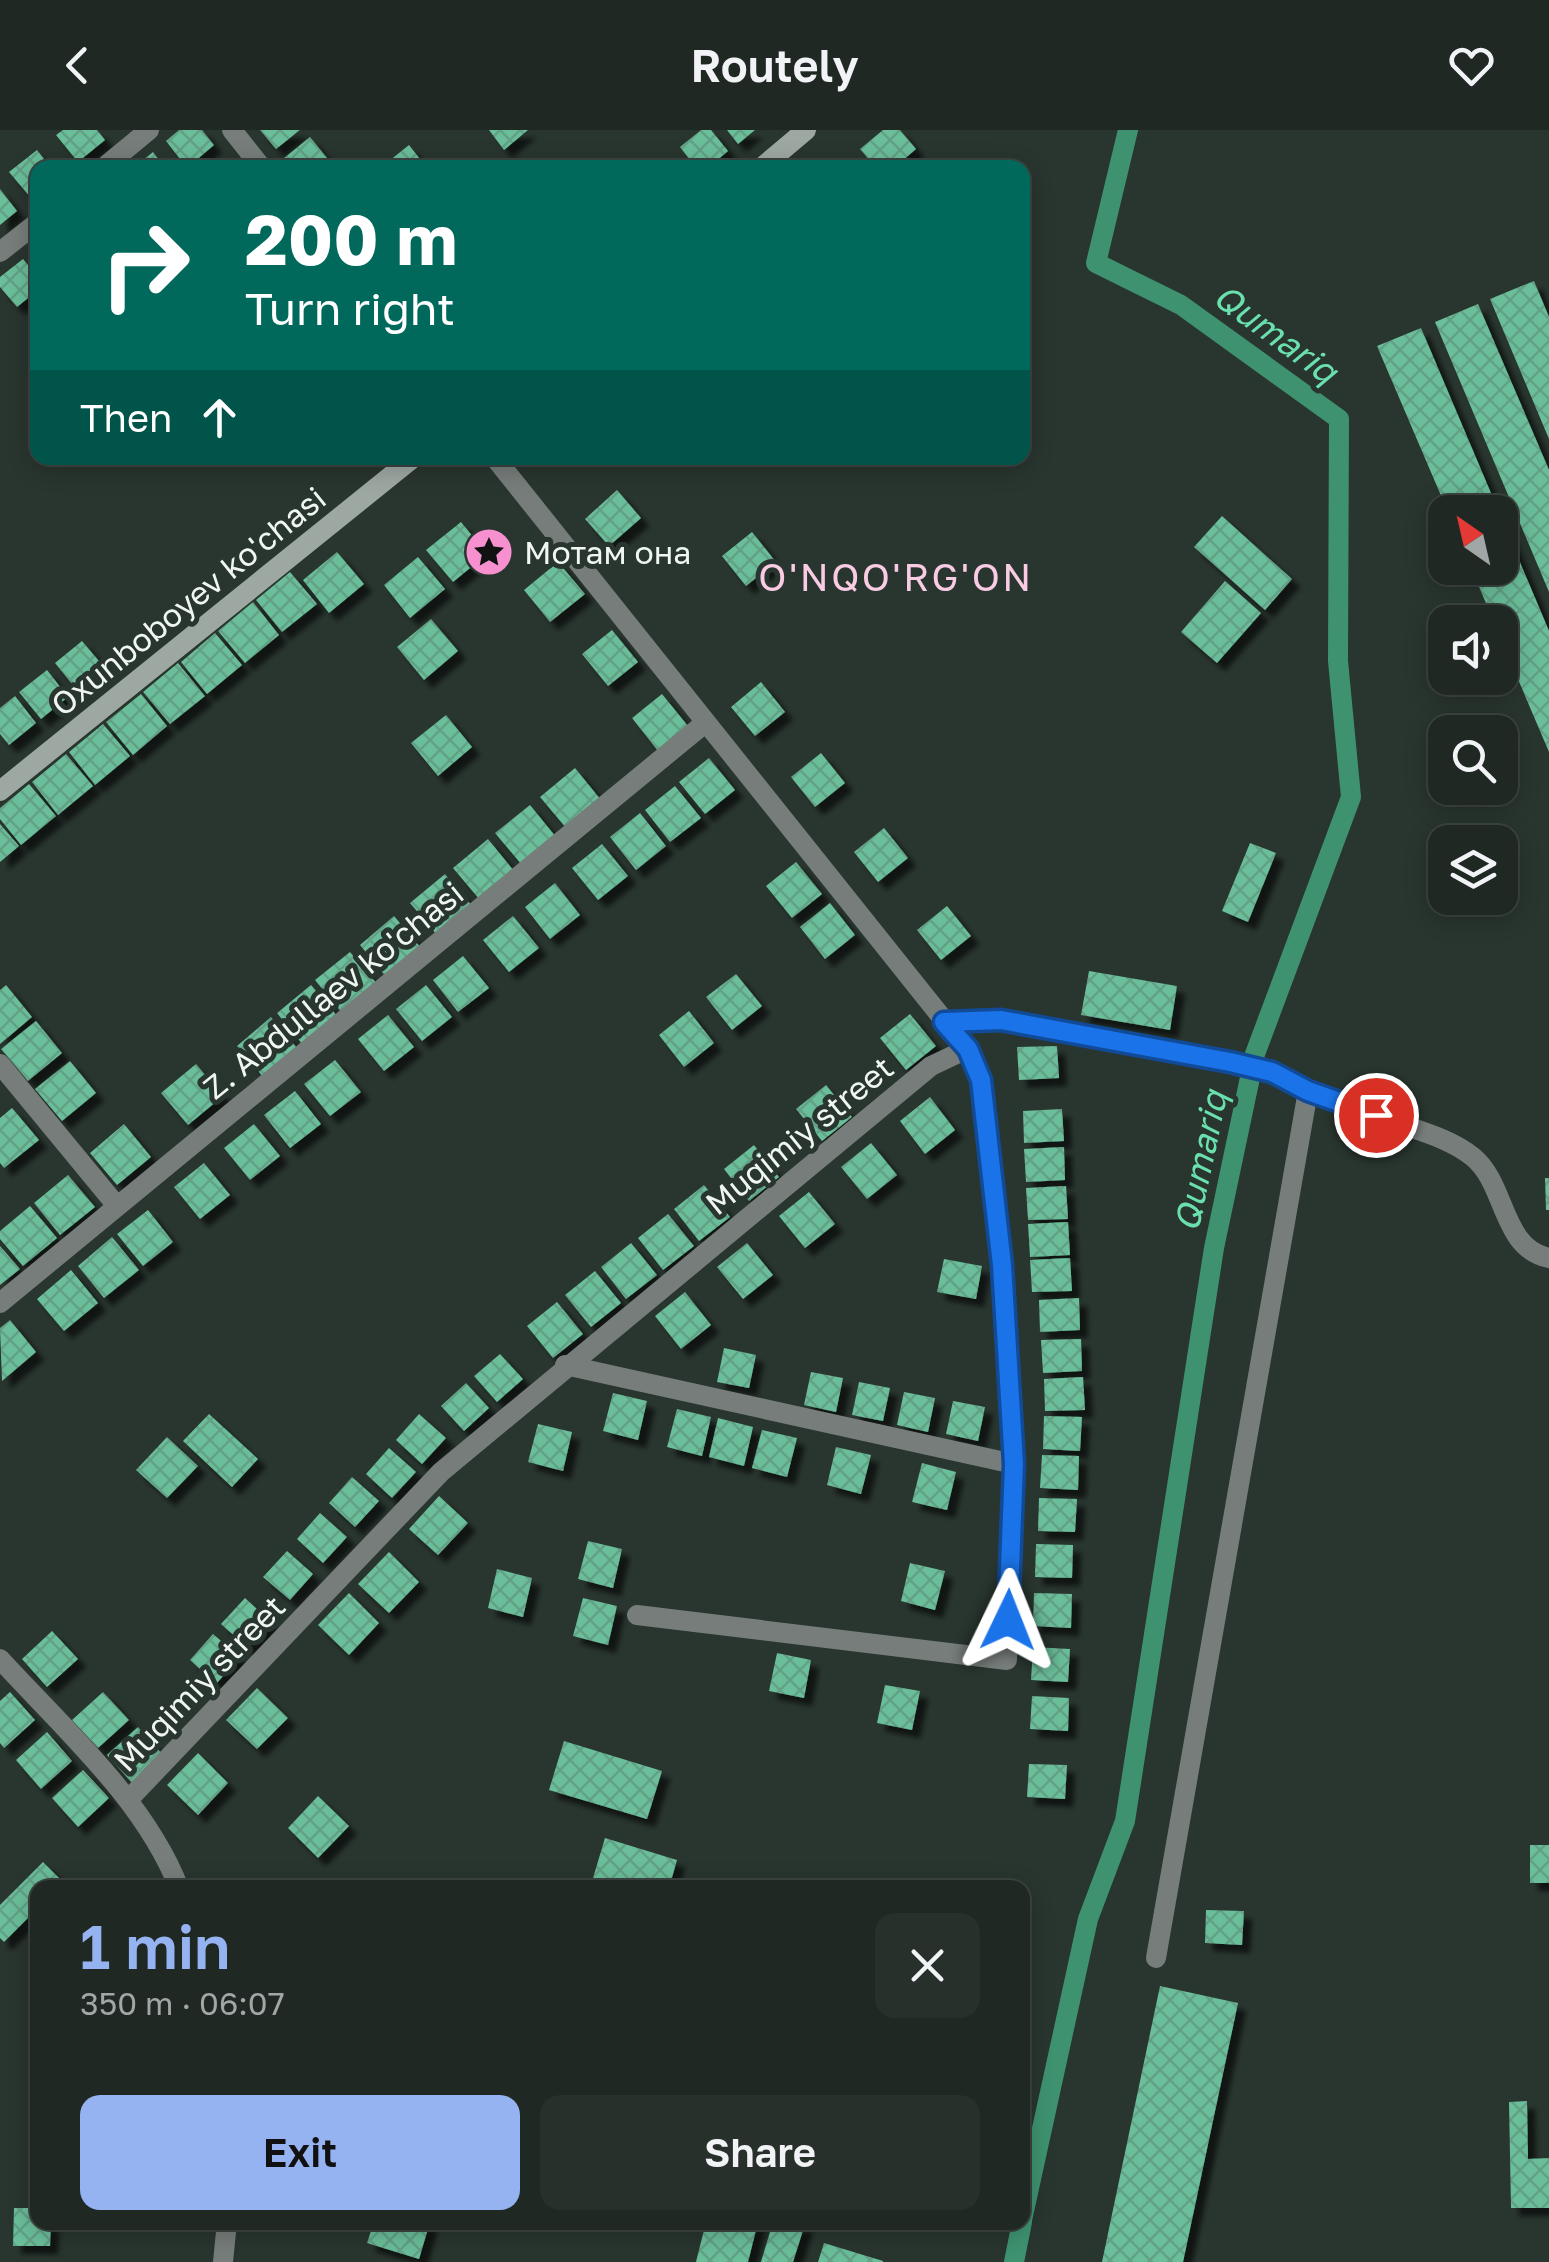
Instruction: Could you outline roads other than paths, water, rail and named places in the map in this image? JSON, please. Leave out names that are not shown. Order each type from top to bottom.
[{"type":"main road","points":[[770,160],[806,130]]},
{"type":"main road","name":"Oxunboboyev ko'chasi","points":[[0,791],[404,465]]},
{"type":"street","points":[[113,160],[149,130]]},
{"type":"street","points":[[232,130],[256,160]]},
{"type":"street","points":[[0,252],[30,228]]},
{"type":"street","points":[[500,465],[968,1049],[981,1080],[1002,1265],[1014,1464],[1007,1660],[638,1615]]},
{"type":"street","name":"Z. Abdullaev ko'chasi","points":[[0,1303],[704,723]]},
{"type":"street","points":[[944,1022],[1001,1020],[1272,1072],[1308,1091],[1443,1140],[1473,1157],[1490,1178],[1517,1238],[1535,1255],[1549,1258]]},
{"type":"street","name":"Muqimiy street","points":[[128,1800],[441,1472],[931,1066],[968,1049]]},
{"type":"street","points":[[0,1064],[117,1206]]},
{"type":"street","points":[[1156,1958],[1308,1091]]},
{"type":"street","points":[[565,1366],[1014,1464]]},
{"type":"street","points":[[0,1659],[128,1800],[168,1859],[176,1880]]},
{"type":"street","points":[[224,2262],[227,2230]]},
{"type":"waterway","name":"Qumariq","points":[[1030,2184],[1088,1919],[1125,1821],[1214,1248],[1255,1054],[1351,797],[1338,661],[1339,419],[1181,305],[1096,263],[1128,130]]},
{"type":"waterway","name":"Qumariq","points":[[1014,2262],[1020,2230]]},
{"type":"place","name":"Мотам она","points":[[489,552]]},
{"type":"district","name":"O'NQO'RG'ON","points":[[896,576]]}]
